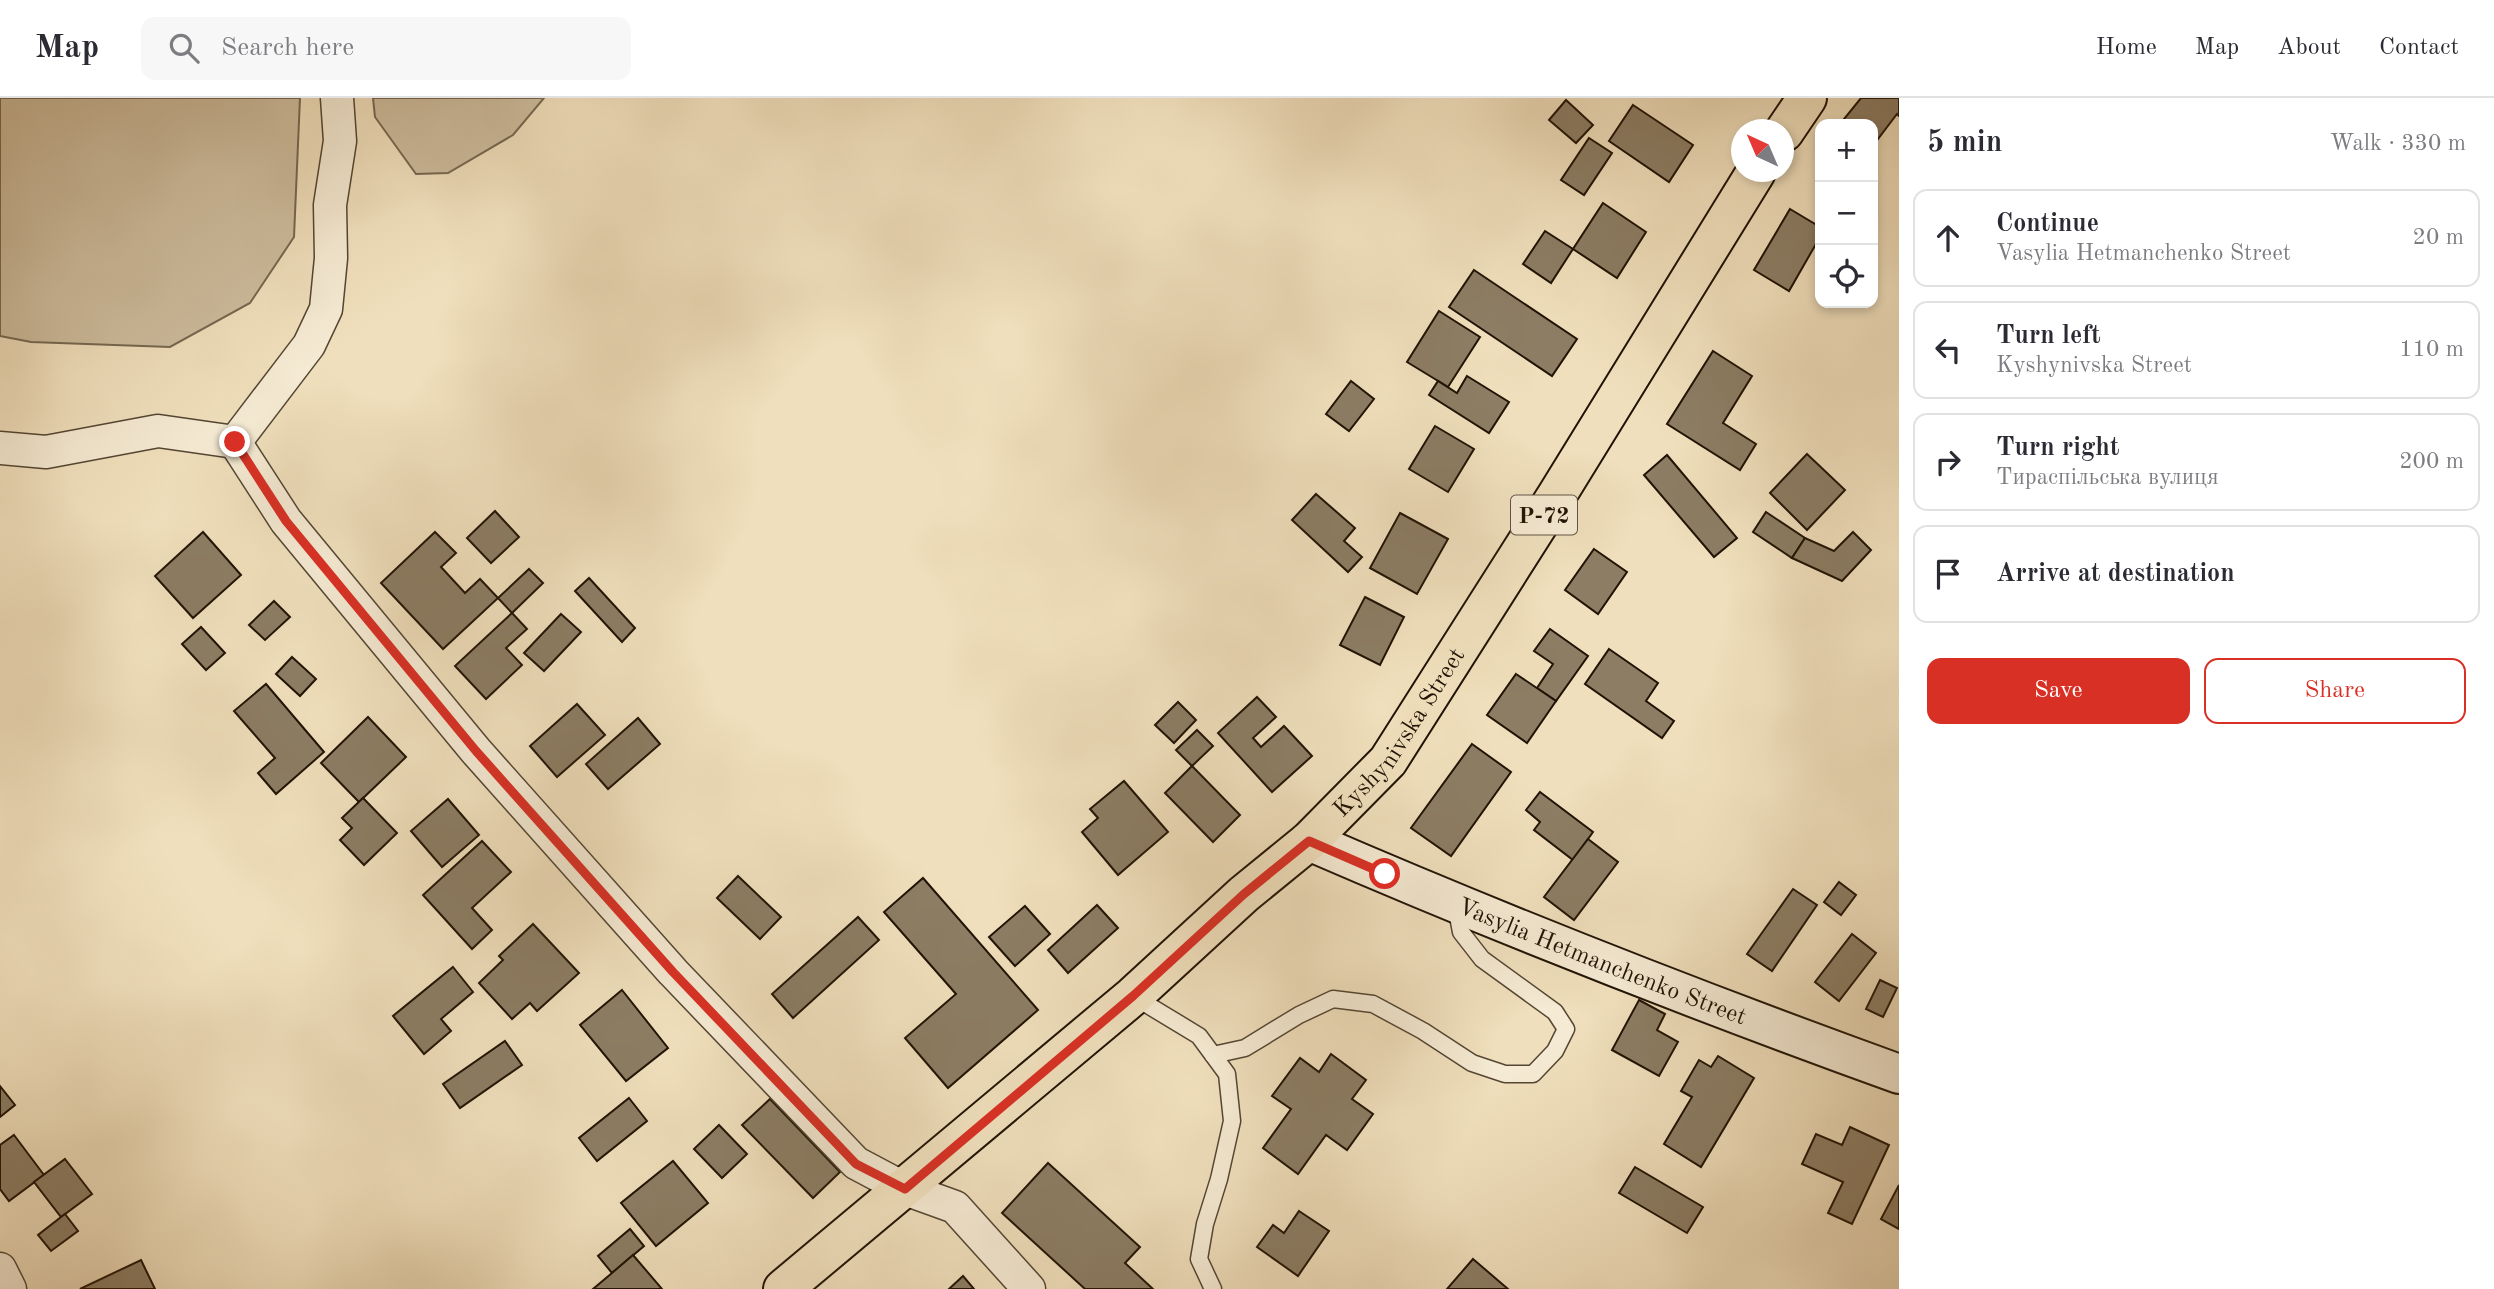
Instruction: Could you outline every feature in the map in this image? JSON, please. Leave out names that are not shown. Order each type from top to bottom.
[{"type":"main road","points":[[1792,119],[1807,98]]},
{"type":"main road","name":"Kyshynivska Street","points":[[783,1289],[1133,996],[1244,894],[1309,841],[1388,761],[1557,495],[1750,182]]},
{"type":"street","points":[[235,442],[309,345],[326,309],[331,258],[330,205],[340,141],[337,98]]},
{"type":"street","points":[[0,448],[46,452],[158,431],[235,442],[286,521],[476,751],[673,972],[856,1164],[905,1189],[955,1207],[1029,1289]]},
{"type":"street","name":"Vasylia Hetmanchenko Street","points":[[1309,841],[1456,904],[1731,1013],[1899,1074]]},
{"type":"street","points":[[0,1269],[10,1289]]},
{"type":"lane","points":[[1213,1055],[1245,1048],[1298,1015],[1333,999],[1373,1003],[1472,1063],[1505,1074],[1533,1074],[1555,1051],[1566,1029],[1555,1012],[1482,959],[1461,932],[1456,904]]},
{"type":"lane","points":[[1133,996],[1199,1035],[1227,1074],[1232,1121],[1205,1224],[1199,1259],[1213,1289]]},
{"type":"shaded area","points":[[0,98],[300,98],[294,237],[250,303],[170,347],[31,342],[0,336]]},
{"type":"shaded area","points":[[373,98],[544,98],[513,135],[448,173],[416,174],[375,117]]},
{"type":"building","points":[[1861,98],[1899,98],[1899,116],[1897,114],[1878,139],[1878,119],[1844,119]]},
{"type":"building","points":[[1566,100],[1593,125],[1576,143],[1549,120]]},
{"type":"building","points":[[1633,105],[1693,145],[1669,182],[1609,141]]},
{"type":"building","points":[[1589,138],[1612,153],[1584,195],[1561,180]]},
{"type":"building","points":[[1603,203],[1646,232],[1617,278],[1573,249]]},
{"type":"building","points":[[1790,209],[1815,224],[1815,246],[1789,291],[1754,270]]},
{"type":"building","points":[[1545,231],[1573,249],[1551,283],[1523,264]]},
{"type":"building","points":[[1474,270],[1577,339],[1552,376],[1449,307]]},
{"type":"building","points":[[1439,311],[1480,337],[1448,387],[1407,362]]},
{"type":"building","points":[[1713,351],[1752,376],[1723,423],[1756,444],[1740,470],[1667,424]]},
{"type":"building","points":[[1467,376],[1509,402],[1489,433],[1429,395],[1438,381],[1457,393]]},
{"type":"building","points":[[1351,381],[1374,399],[1349,431],[1326,414]]},
{"type":"building","points":[[1435,426],[1474,449],[1448,492],[1409,469]]},
{"type":"building","points":[[1807,454],[1845,490],[1807,530],[1770,493]]},
{"type":"building","points":[[1667,455],[1737,538],[1714,557],[1644,475]]},
{"type":"building","points":[[1316,494],[1355,528],[1344,541],[1362,557],[1348,572],[1292,520]]},
{"type":"building","points":[[495,511],[519,537],[491,563],[467,538]]},
{"type":"building","points":[[1766,512],[1805,538],[1792,558],[1753,532]]},
{"type":"building","points":[[1400,513],[1448,539],[1417,594],[1370,568]]},
{"type":"building","points":[[203,532],[241,575],[193,618],[155,576]]},
{"type":"building","points":[[435,532],[456,553],[441,567],[465,593],[480,579],[498,598],[443,649],[381,583]]},
{"type":"building","points":[[1853,532],[1871,550],[1842,581],[1792,558],[1805,538],[1834,551]]},
{"type":"building","points":[[1594,549],[1627,572],[1598,614],[1565,590]]},
{"type":"building","points":[[529,569],[543,583],[512,613],[498,598]]},
{"type":"building","points":[[589,578],[635,628],[622,642],[575,591]]},
{"type":"building","points":[[1365,597],[1404,617],[1380,665],[1340,645]]},
{"type":"building","points":[[274,601],[290,617],[265,640],[249,625]]},
{"type":"building","points":[[512,613],[527,629],[506,648],[522,665],[486,699],[455,666]]},
{"type":"building","points":[[561,614],[581,632],[544,671],[524,653]]},
{"type":"building","points":[[201,627],[225,653],[206,670],[182,644]]},
{"type":"building","points":[[1550,629],[1588,656],[1556,701],[1537,688],[1553,664],[1534,651]]},
{"type":"building","points":[[1609,649],[1658,683],[1646,701],[1674,721],[1662,738],[1585,684]]},
{"type":"building","points":[[292,657],[316,679],[300,696],[276,674]]},
{"type":"building","points":[[1516,674],[1556,701],[1527,743],[1487,715]]},
{"type":"building","points":[[266,684],[324,752],[276,794],[258,773],[275,758],[234,711]]},
{"type":"building","points":[[1257,697],[1276,717],[1253,738],[1261,747],[1284,726],[1312,756],[1272,792],[1218,733]]},
{"type":"building","points":[[1178,702],[1196,720],[1174,743],[1155,725]]},
{"type":"building","points":[[577,704],[605,735],[557,777],[530,746]]},
{"type":"building","points":[[368,717],[406,757],[359,802],[321,763]]},
{"type":"building","points":[[638,718],[660,744],[608,789],[586,764]]},
{"type":"building","points":[[1197,730],[1213,746],[1192,766],[1176,750]]},
{"type":"building","points":[[1472,744],[1511,772],[1451,856],[1411,828]]},
{"type":"building","points":[[1192,766],[1240,815],[1213,842],[1165,793]]},
{"type":"building","points":[[1124,781],[1168,832],[1118,875],[1082,832],[1098,818],[1090,809]]},
{"type":"building","points":[[1540,792],[1593,832],[1573,860],[1534,830],[1540,822],[1526,810]]},
{"type":"building","points":[[363,798],[397,833],[364,865],[340,840],[352,828],[342,818]]},
{"type":"building","points":[[448,799],[479,835],[442,867],[411,831]]},
{"type":"building","points":[[1588,839],[1618,862],[1574,920],[1544,897]]},
{"type":"building","points":[[482,841],[511,872],[472,908],[492,930],[472,949],[423,895]]},
{"type":"building","points":[[738,876],[781,917],[760,939],[717,898]]},
{"type":"building","points":[[923,878],[1038,1010],[948,1088],[905,1038],[956,994],[884,912]]},
{"type":"building","points":[[1839,882],[1856,895],[1841,915],[1824,902]]},
{"type":"building","points":[[1793,889],[1817,905],[1772,971],[1747,954]]},
{"type":"building","points":[[1097,905],[1118,928],[1068,973],[1048,950]]},
{"type":"building","points":[[1025,906],[1050,934],[1015,966],[989,937]]},
{"type":"building","points":[[858,917],[879,940],[793,1018],[772,994]]},
{"type":"building","points":[[533,924],[579,973],[537,1011],[530,1003],[512,1019],[479,983],[503,960],[499,956]]},
{"type":"building","points":[[1852,934],[1876,953],[1839,1001],[1815,982]]},
{"type":"building","points":[[453,967],[473,992],[441,1019],[451,1031],[424,1054],[393,1016]]},
{"type":"building","points":[[1880,980],[1897,988],[1883,1017],[1866,1009]]},
{"type":"building","points":[[622,990],[668,1048],[626,1081],[580,1025]]},
{"type":"building","points":[[1639,1000],[1665,1014],[1657,1030],[1678,1042],[1659,1076],[1612,1050]]},
{"type":"building","points":[[505,1041],[522,1065],[460,1108],[443,1084]]},
{"type":"building","points":[[1331,1054],[1366,1080],[1352,1099],[1373,1114],[1347,1150],[1326,1135],[1298,1174],[1263,1148],[1291,1109],[1272,1096],[1300,1058],[1319,1072]]},
{"type":"building","points":[[1718,1056],[1754,1078],[1701,1167],[1664,1144],[1692,1097],[1681,1091],[1699,1060],[1711,1067]]},
{"type":"building","points":[[0,1086],[15,1105],[0,1117]]},
{"type":"building","points":[[629,1098],[647,1121],[597,1161],[579,1138]]},
{"type":"building","points":[[770,1099],[840,1172],[813,1198],[742,1125]]},
{"type":"building","points":[[719,1125],[747,1154],[722,1178],[694,1149]]},
{"type":"building","points":[[1850,1127],[1889,1145],[1852,1224],[1828,1213],[1843,1182],[1802,1164],[1816,1134],[1842,1145]]},
{"type":"building","points":[[14,1135],[44,1175],[9,1201],[0,1189],[0,1145]]},
{"type":"building","points":[[65,1159],[92,1194],[61,1217],[34,1182]]},
{"type":"building","points":[[673,1161],[708,1203],[656,1246],[621,1203]]},
{"type":"building","points":[[1048,1163],[1140,1247],[1125,1263],[1153,1289],[1085,1289],[1002,1213]]},
{"type":"building","points":[[1635,1167],[1703,1207],[1687,1233],[1619,1193]]},
{"type":"building","points":[[1899,1185],[1899,1229],[1881,1219]]},
{"type":"building","points":[[1299,1211],[1329,1231],[1298,1276],[1257,1247],[1273,1225],[1284,1233]]},
{"type":"building","points":[[65,1214],[78,1231],[51,1251],[38,1235]]},
{"type":"building","points":[[630,1229],[644,1246],[612,1273],[598,1256]]},
{"type":"building","points":[[633,1255],[662,1289],[593,1289],[612,1273]]},
{"type":"building","points":[[1473,1259],[1508,1289],[1447,1289]]},
{"type":"building","points":[[141,1260],[155,1289],[80,1289]]},
{"type":"building","points":[[963,1276],[974,1289],[949,1289]]},
{"type":"route","points":[[235,442],[286,521],[476,751],[673,972],[856,1164],[905,1189],[1133,996],[1244,894],[1309,841],[1385,874]]}]
